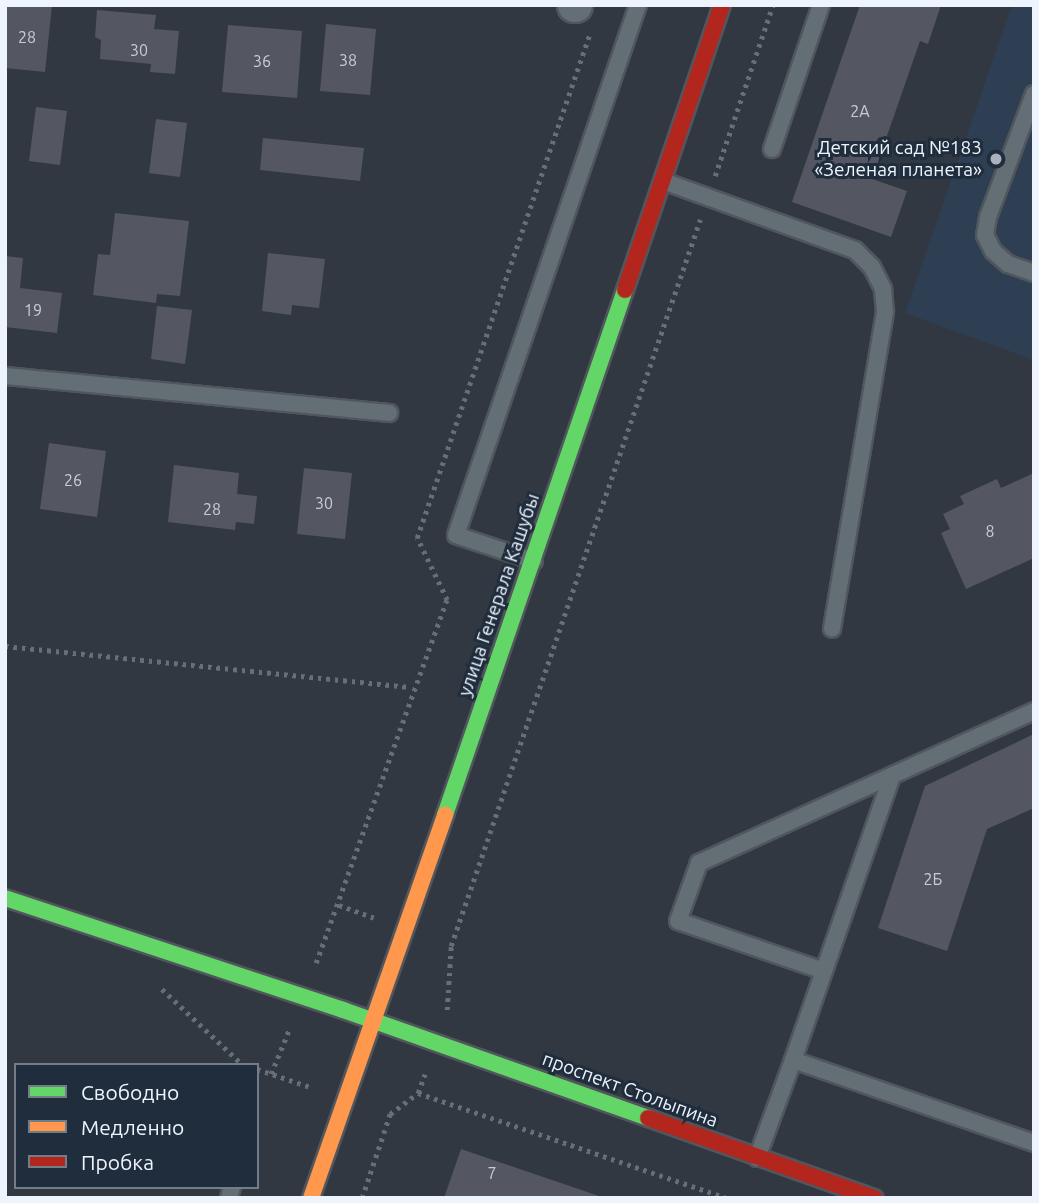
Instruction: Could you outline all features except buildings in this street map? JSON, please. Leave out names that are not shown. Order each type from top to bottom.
[{"type":"street","name":"улица Генерала Кашубы","points":[[311,1198],[534,561],[722,5]]},
{"type":"street","name":"проспект Столыпина","points":[[5,898],[372,1020],[874,1198]]},
{"type":"lane","points":[[534,561],[456,534],[638,5]]},
{"type":"lane","points":[[772,149],[821,5]]},
{"type":"lane","points":[[1034,94],[988,217],[985,235],[993,251],[1008,264],[1034,273]]},
{"type":"lane","points":[[663,181],[855,250],[872,267],[883,289],[885,312],[832,629]]},
{"type":"lane","points":[[5,376],[389,413]]},
{"type":"lane","points":[[824,971],[678,921],[699,863],[1034,711]]},
{"type":"lane","points":[[757,1158],[892,776]]},
{"type":"lane","points":[[793,1060],[1034,1143]]},
{"type":"path","points":[[362,1198],[390,1114],[418,1093],[447,1013],[451,946],[773,5]]},
{"type":"path","points":[[5,646],[407,687]]},
{"type":"path","points":[[153,981],[241,1063]]},
{"type":"path","points":[[418,1093],[726,1198]]},
{"type":"shaded area","name":"Детский сад №183 «Зеленая планета»","points":[[1012,5],[1034,5],[1034,360],[905,313]]},
{"type":"traffic: fast","points":[[445,815],[625,290]]},
{"type":"traffic: fast","points":[[5,898],[343,1010],[648,1118]]},
{"type":"traffic: slow","points":[[311,1198],[445,815]]},
{"type":"traffic: jam","points":[[625,290],[722,5]]},
{"type":"traffic: jam","points":[[648,1118],[874,1198]]},
{"type":"place","name":"Детский сад №183 «Зеленая планета»","points":[[996,159]]}]
